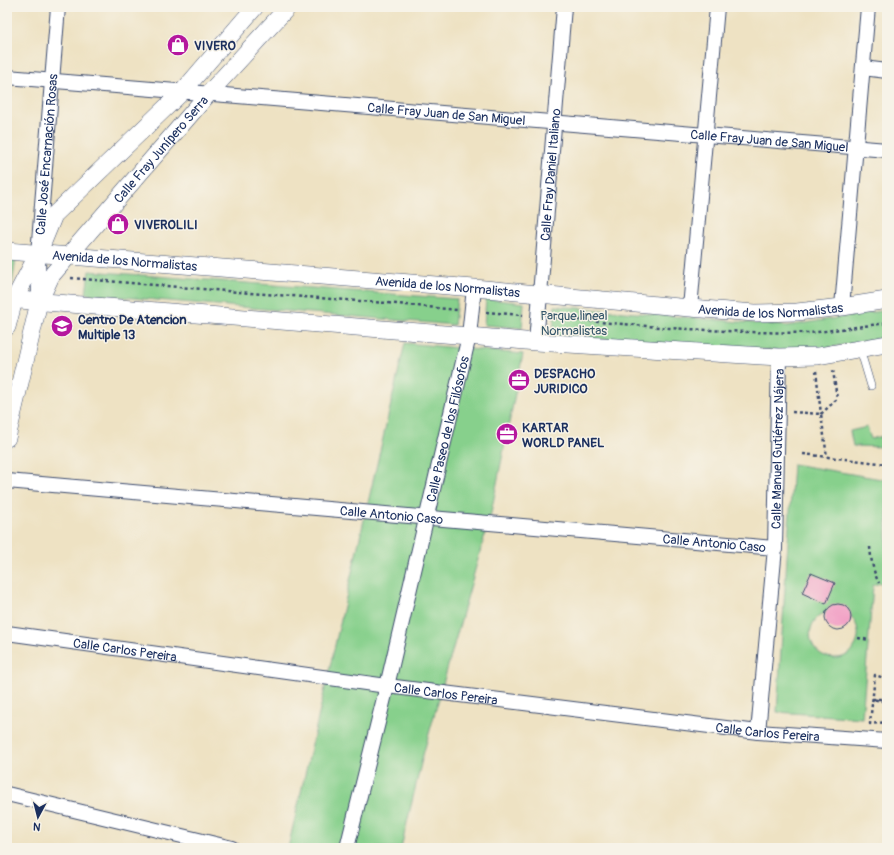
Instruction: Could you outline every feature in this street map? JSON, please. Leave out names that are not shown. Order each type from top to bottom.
[{"type":"street","name":"Calle José Encarnación Rosas","points":[[39,302],[38,254],[58,7]]},
{"type":"street","name":"Calle Fray Junípero Serra","points":[[7,327],[10,300],[38,254],[54,215],[183,91],[255,7]]},
{"type":"street","name":"Calle Fray Junípero Serra","points":[[7,438],[39,302],[51,276],[209,93],[288,7]]},
{"type":"street","name":"Calle Fray Daniel Italiano","points":[[536,342],[564,7]]},
{"type":"street","points":[[690,308],[717,7]]},
{"type":"street","points":[[842,308],[868,7]]},
{"type":"street","points":[[863,68],[887,71]]},
{"type":"street","name":"Calle Fray Juan de San Miguel","points":[[7,77],[887,150]]},
{"type":"street","name":"Avenida de los Normalistas","points":[[7,251],[474,288],[755,313],[797,312],[842,308],[887,300]]},
{"type":"street","name":"Calle Paseo de los Filósofos","points":[[347,848],[387,686],[469,336],[474,288]]},
{"type":"street","points":[[10,300],[536,342],[779,357],[818,356],[887,344]]},
{"type":"street","name":"Calle Manuel Gutiérrez Nájera","points":[[758,732],[775,548],[779,357]]},
{"type":"street","name":"Calle Antonio Caso","points":[[7,481],[775,548]]},
{"type":"street","name":"Calle Carlos Pereira","points":[[7,633],[387,686],[758,732],[887,741]]},
{"type":"street","points":[[7,794],[232,848]]},
{"type":"lane","points":[[860,349],[871,386]]},
{"type":"path","points":[[51,276],[387,303],[669,328],[746,332],[810,333],[887,323]]},
{"type":"path","points":[[790,412],[821,414],[838,399],[833,368]]},
{"type":"path","points":[[816,370],[827,456]]},
{"type":"path","points":[[803,454],[887,464]]},
{"type":"path","points":[[870,547],[872,565],[879,583]]},
{"type":"path","points":[[858,638],[869,640]]},
{"type":"path","points":[[887,678],[875,675],[870,724],[887,722]]},
{"type":"path","points":[[872,700],[887,698]]},
{"type":"path","points":[[872,700],[887,702]]},
{"type":"green space","points":[[7,258],[16,258],[12,285],[7,284]]},
{"type":"green space","points":[[89,271],[457,299],[454,325],[86,294]]},
{"type":"green space","name":"Parque lineal Normalistas","points":[[486,299],[524,303],[522,328],[484,325]]},
{"type":"green space","name":"Parque lineal Normalistas","points":[[555,306],[787,326],[887,310],[887,337],[821,349],[786,351],[553,336]]},
{"type":"green space","points":[[405,343],[523,354],[491,513],[423,755],[401,848],[288,848]]},
{"type":"green space","points":[[867,427],[871,439],[887,435],[887,447],[853,446],[850,431]]},
{"type":"green space","points":[[793,464],[887,480],[887,584],[884,581],[873,586],[862,718],[777,712]],"holes":[[[832,611],[841,611],[846,613],[854,620],[858,630],[857,641],[853,649],[847,655],[839,658],[828,657],[816,650],[810,637],[813,623],[818,617]]]},
{"type":"building","points":[[811,573],[835,583],[826,604],[802,593]]},
{"type":"building","points":[[838,604],[847,608],[851,617],[847,626],[838,630],[829,626],[825,617],[829,608]]},
{"type":"place","name":"VIVERO","points":[[178,45]]},
{"type":"place","name":"VIVEROLILI","points":[[118,224]]},
{"type":"place","name":"Centro De Atencion Multiple 13","points":[[62,326]]},
{"type":"place","name":"DESPACHO JURIDICO","points":[[519,380]]},
{"type":"place","name":"KARTAR WORLD PANEL","points":[[507,434]]}]
